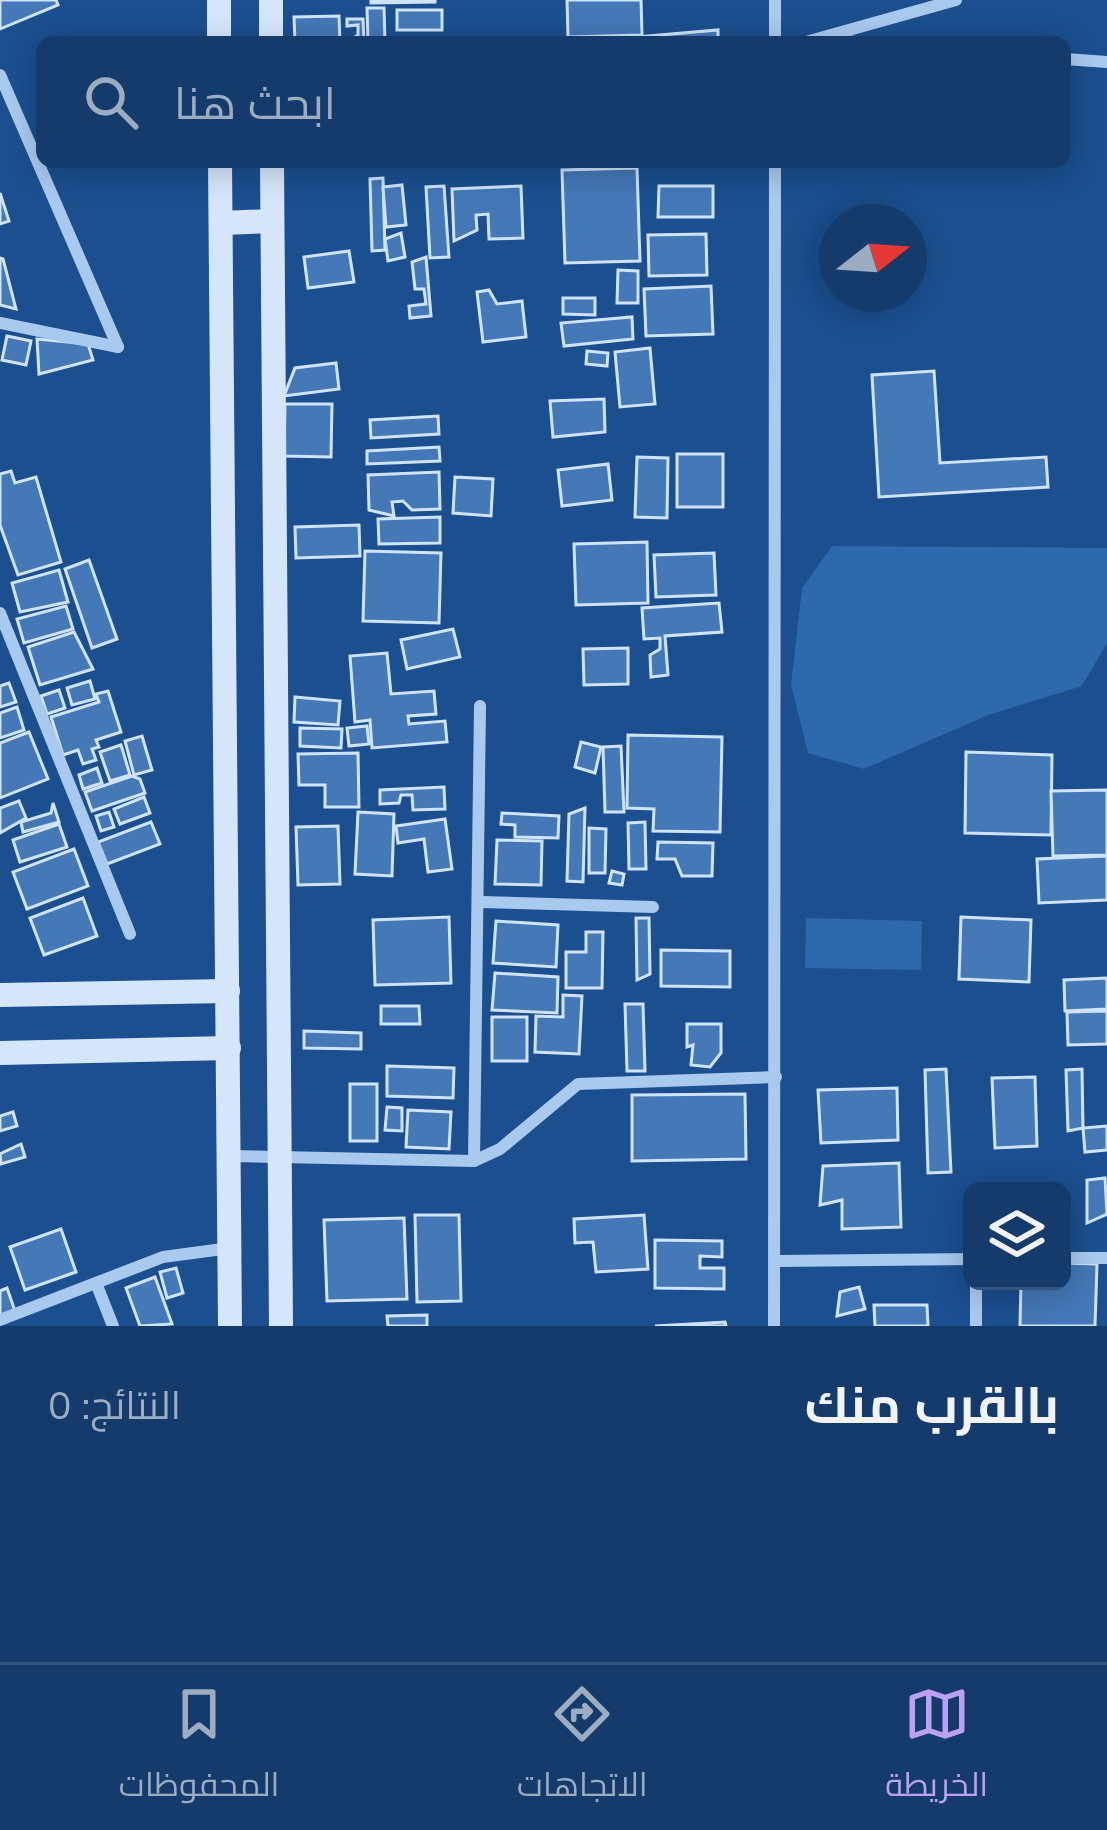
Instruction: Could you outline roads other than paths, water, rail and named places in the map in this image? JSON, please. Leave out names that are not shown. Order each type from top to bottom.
[{"type":"street","points":[[219,0],[219,36]]},
{"type":"street","points":[[271,0],[271,36]]},
{"type":"street","points":[[775,0],[775,36]]},
{"type":"street","points":[[826,36],[956,0]]},
{"type":"street","points":[[1071,59],[1107,62]]},
{"type":"street","points":[[0,75],[36,158]]},
{"type":"street","points":[[0,340],[1,323],[118,346],[40,168]]},
{"type":"street","points":[[220,168],[230,1326]]},
{"type":"street","points":[[272,168],[281,1326]]},
{"type":"street","points":[[774,1326],[775,168]]},
{"type":"street","points":[[220,223],[272,221]]},
{"type":"street","points":[[0,613],[130,934]]},
{"type":"street","points":[[474,1161],[480,706]]},
{"type":"street","points":[[480,902],[653,907]]},
{"type":"street","points":[[0,995],[227,991]]},
{"type":"street","points":[[0,1052],[229,1048]]},
{"type":"street","points":[[230,1156],[474,1161],[500,1148],[578,1084],[776,1077]]},
{"type":"street","points":[[0,1320],[180,1252],[230,1248]]},
{"type":"street","points":[[1071,1258],[1107,1258]]},
{"type":"street","points":[[777,1261],[963,1259]]},
{"type":"street","points":[[96,1283],[113,1326]]},
{"type":"street","points":[[976,1290],[976,1326]]}]
